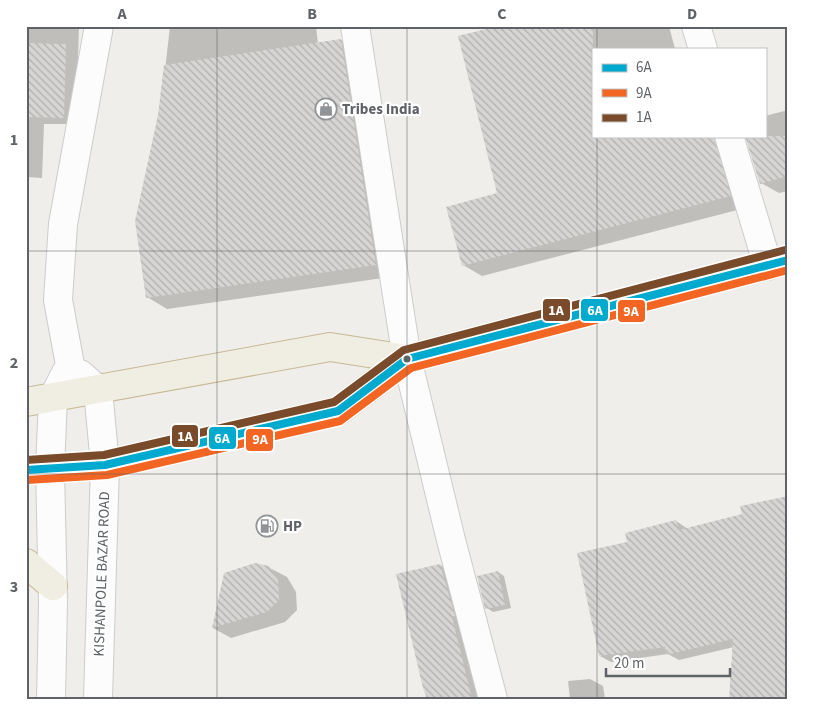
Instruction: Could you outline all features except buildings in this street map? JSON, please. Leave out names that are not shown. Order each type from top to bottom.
[{"type":"highway","points":[[38,470],[105,466],[338,411],[407,359],[778,263]]},
{"type":"highway","points":[[26,402],[330,347],[407,359]]},
{"type":"highway","points":[[26,563],[53,586]]},
{"type":"street","points":[[51,699],[53,586],[38,470],[53,398],[70,365],[58,300],[63,224],[99,26]]},
{"type":"street","points":[[355,26],[407,359],[451,540],[493,699]]},
{"type":"street","points":[[696,26],[703,48]]},
{"type":"street","points":[[730,138],[778,263]]},
{"type":"street","points":[[70,365],[98,390]]},
{"type":"street","name":"KISHANPOLE BAZAR ROAD","points":[[98,390],[105,466],[98,699]]},
{"type":"transit line","name":"1A","points":[[26,460],[104,455],[334,402],[404,350],[785,250]]},
{"type":"transit line","name":"6A","points":[[26,470],[105,465],[338,411],[407,359],[788,260]]},
{"type":"transit line","name":"9A","points":[[27,480],[107,475],[340,421],[411,368],[788,270]]},
{"type":"place","name":"Tribes India","points":[[326,109]]},
{"type":"place","name":"HP","points":[[267,526]]}]
